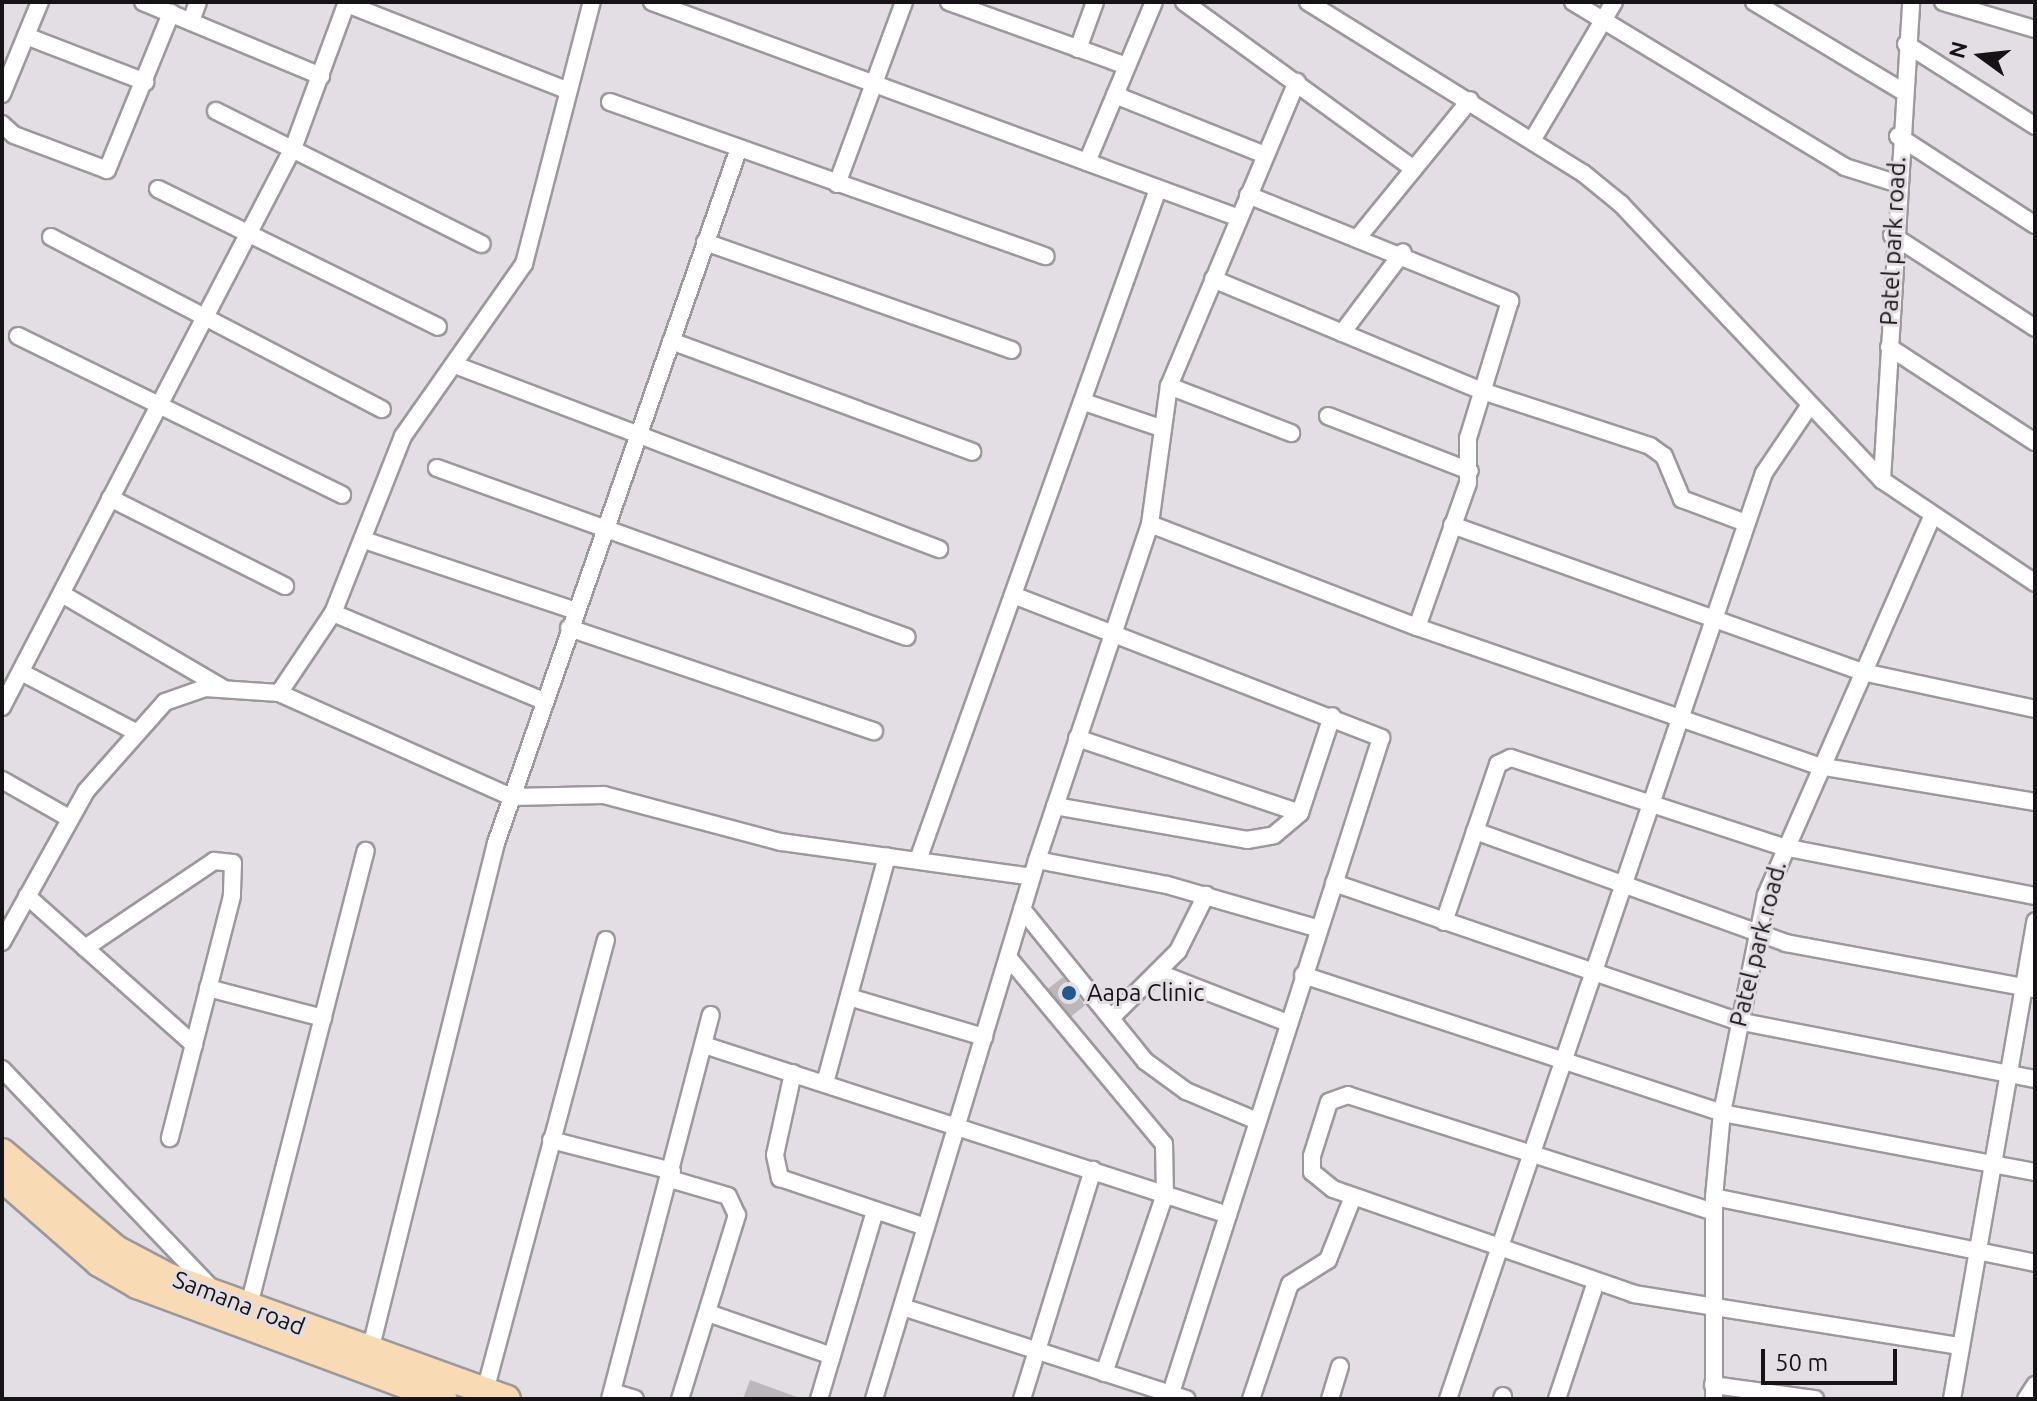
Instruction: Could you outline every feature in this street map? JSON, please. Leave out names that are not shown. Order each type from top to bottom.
[{"type":"main road","name":"Samana road","points":[[2,1152],[116,1249],[443,1399]]},
{"type":"main road","name":"Samana road","points":[[2,1178],[99,1263],[137,1285],[368,1362],[496,1395]]},
{"type":"street","points":[[2,94],[6,71],[26,36],[40,2]]},
{"type":"street","points":[[143,2],[321,76]]},
{"type":"street","points":[[191,21],[198,2]]},
{"type":"street","points":[[279,693],[333,613],[403,436],[524,264],[592,2]]},
{"type":"street","points":[[652,2],[1239,218]]},
{"type":"street","points":[[837,184],[904,2]]},
{"type":"street","points":[[949,2],[996,10],[1078,49],[1127,66]]},
{"type":"street","points":[[1078,49],[1095,2]]},
{"type":"street","points":[[1087,162],[1154,2]]},
{"type":"street","points":[[1184,2],[1414,169]]},
{"type":"street","points":[[1308,2],[1533,139],[1621,204],[1882,480],[1931,520],[2035,583]]},
{"type":"street","points":[[1573,2],[1856,173],[1895,183]]},
{"type":"street","points":[[1533,139],[1614,2]]},
{"type":"street","points":[[1754,2],[1902,91]]},
{"type":"street","name":"Patel park road.","points":[[1882,480],[1895,183],[1911,2]]},
{"type":"street","points":[[1943,2],[2035,29]]},
{"type":"street","points":[[2,707],[294,146],[347,3],[567,90]]},
{"type":"street","points":[[2,124],[14,135],[107,170],[171,13]]},
{"type":"street","points":[[26,36],[145,82]]},
{"type":"street","points":[[1906,44],[2035,126]]},
{"type":"street","points":[[874,1399],[1037,860],[1150,524],[1169,386],[1297,82]]},
{"type":"street","points":[[1115,95],[1265,155]]},
{"type":"street","points":[[1360,235],[1470,100]]},
{"type":"street","points":[[610,102],[1046,256]]},
{"type":"street","points":[[216,111],[294,146],[482,244]]},
{"type":"street","points":[[1898,136],[2035,225]]},
{"type":"street","points":[[368,1362],[511,797],[739,148]]},
{"type":"street","points":[[158,189],[438,327]]},
{"type":"street","points":[[918,860],[1158,189]]},
{"type":"street","points":[[1248,195],[1403,252],[1510,301],[1467,449],[1470,471],[1417,627]]},
{"type":"street","points":[[1892,235],[2035,328]]},
{"type":"street","points":[[51,237],[382,409]]},
{"type":"street","points":[[705,242],[1012,350]]},
{"type":"street","points":[[1342,333],[1403,252]]},
{"type":"street","points":[[1213,279],[1482,391],[1650,446],[1664,456],[1682,499],[1746,523]]},
{"type":"street","points":[[18,336],[342,495]]},
{"type":"street","points":[[671,341],[972,452]]},
{"type":"street","points":[[1889,347],[2035,442]]},
{"type":"street","points":[[455,365],[638,438],[939,549]]},
{"type":"street","points":[[1169,386],[1291,433]]},
{"type":"street","points":[[1084,402],[1161,428]]},
{"type":"street","points":[[1448,1399],[1557,1064],[1746,523],[1768,463],[1810,405]]},
{"type":"street","points":[[1328,416],[1470,471]]},
{"type":"street","points":[[437,468],[907,637]]},
{"type":"street","points":[[110,498],[285,586]]},
{"type":"street","name":"Patel park road.","points":[[1714,1392],[1714,1204],[1722,1113],[1737,1021],[1756,934],[1783,847],[1931,520]]},
{"type":"street","points":[[1150,524],[1417,627],[1678,721],[1818,766],[2035,802]]},
{"type":"street","points":[[1452,525],[1863,672],[2035,709]]},
{"type":"street","points":[[364,540],[576,611]]},
{"type":"street","points":[[62,594],[225,689]]},
{"type":"street","points":[[903,1307],[1175,1397],[1303,975],[1382,743],[1378,734],[1013,595]]},
{"type":"street","points":[[333,613],[543,701]]},
{"type":"street","points":[[569,628],[874,731]]},
{"type":"street","points":[[21,672],[136,732]]},
{"type":"street","points":[[2,942],[69,818],[136,732],[165,702],[225,689],[279,693],[511,797],[604,795],[781,842],[1032,877]]},
{"type":"street","points":[[1055,806],[1247,840],[1274,835],[1300,813],[1332,716]]},
{"type":"street","points":[[1077,738],[1300,813]]},
{"type":"street","points":[[1444,922],[1475,831],[1505,758],[1783,847],[2035,896]]},
{"type":"street","points":[[2,780],[69,818]]},
{"type":"street","points":[[1475,831],[1756,934],[2028,987]]},
{"type":"street","points":[[248,1309],[366,851]]},
{"type":"street","points":[[825,1083],[887,856]]},
{"type":"street","points":[[85,948],[225,859],[235,877],[170,1138]]},
{"type":"street","points":[[1037,860],[1206,895],[1319,929]]},
{"type":"street","points":[[1334,883],[1589,973],[1737,1021],[2035,1079]]},
{"type":"street","points":[[1111,1018],[1159,973],[1189,935],[1206,895]]},
{"type":"street","points":[[27,896],[194,1045]]},
{"type":"street","points":[[1022,909],[1111,1018],[1164,1076],[1257,1121]]},
{"type":"street","points":[[1952,1399],[2006,1074],[2028,987],[2035,921]]},
{"type":"street","points":[[496,1395],[551,1140],[606,940]]},
{"type":"street","points":[[1008,957],[1150,1121],[1164,1144],[1165,1194],[1104,1373]]},
{"type":"street","points":[[1159,973],[1288,1023]]},
{"type":"street","points":[[1303,975],[1557,1064],[1722,1113],[2035,1172]]},
{"type":"street","points":[[208,988],[323,1018]]},
{"type":"street","points":[[849,997],[984,1037]]},
{"type":"street","points":[[635,1399],[611,1395],[711,1015]]},
{"type":"street","points":[[704,1045],[958,1124],[1228,1215]]},
{"type":"street","points":[[2,1069],[102,1165],[222,1299]]},
{"type":"street","points":[[793,1073],[775,1155],[780,1178],[926,1227]]},
{"type":"street","points":[[1960,1346],[1713,1307],[1596,1282],[1353,1197],[1312,1172],[1322,1116],[1337,1095],[1714,1204],[2035,1263]]},
{"type":"street","points":[[551,1140],[671,1175],[734,1203],[734,1234],[680,1399]]},
{"type":"street","points":[[1022,1399],[1093,1170]]},
{"type":"street","points":[[1251,1399],[1290,1284],[1328,1260],[1353,1197]]},
{"type":"street","points":[[819,1399],[875,1211]]},
{"type":"street","points":[[1557,1399],[1596,1282]]},
{"type":"street","points":[[708,1313],[832,1356]]},
{"type":"street","points":[[1330,1399],[1340,1367]]},
{"type":"street","points":[[2026,1399],[2035,1385]]},
{"type":"street","points":[[1714,1392],[1815,1399]]},
{"type":"building","points":[[1063,977],[1085,1005],[1070,1017],[1048,989]]},
{"type":"building","points":[[750,1380],[797,1397],[797,1399],[743,1399]]},
{"type":"place","name":"Aapa Clinic","points":[[1069,993]]}]
